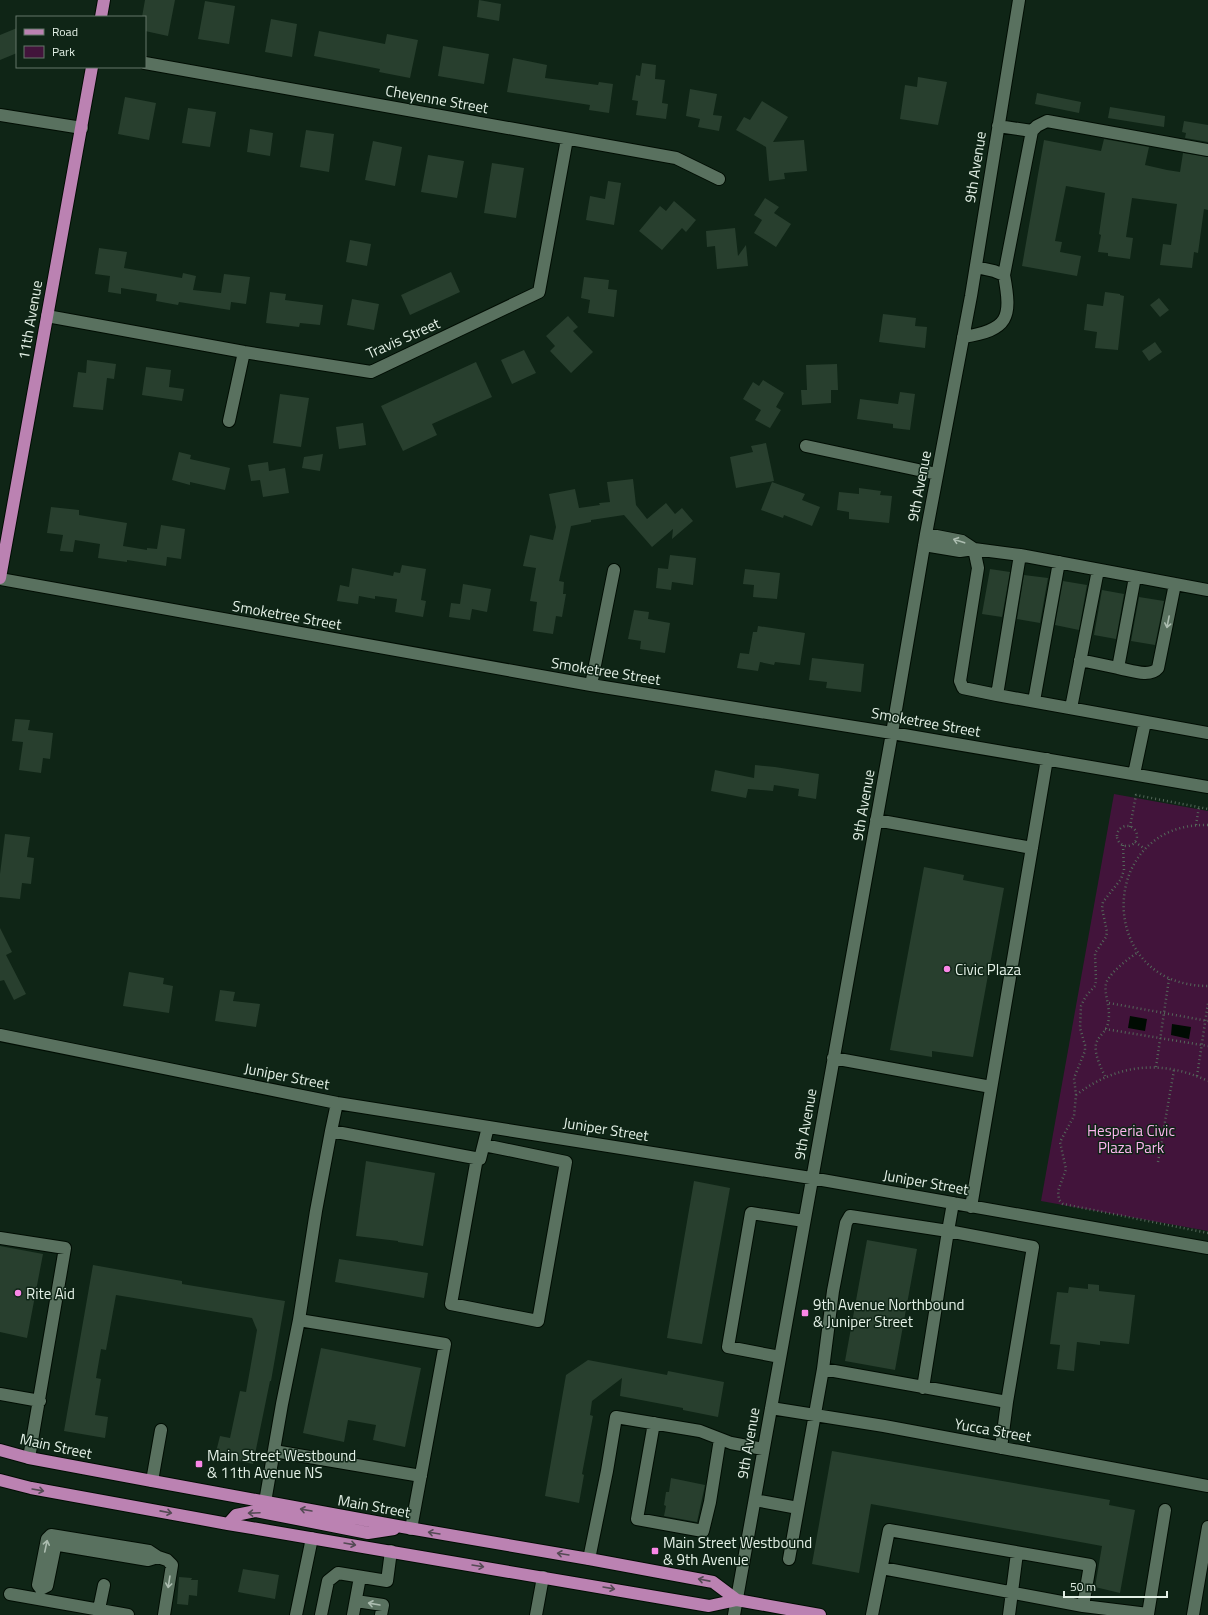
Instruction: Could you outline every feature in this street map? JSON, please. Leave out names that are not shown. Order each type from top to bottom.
[{"type":"main road","points":[[101,16],[104,0]]},
{"type":"main road","name":"11th Avenue","points":[[0,579],[92,68]]},
{"type":"main road","name":"Main Street","points":[[0,1450],[29,1458],[265,1502],[407,1528],[588,1558],[713,1582],[737,1600]]},
{"type":"main road","name":"Main Street","points":[[0,1480],[31,1488],[228,1524],[709,1606],[737,1600],[820,1615]]},
{"type":"main road","points":[[228,1524],[236,1515],[256,1511],[368,1533],[407,1528]]},
{"type":"street","name":"9th Avenue","points":[[734,1615],[811,1178],[892,733],[925,539],[976,267],[1019,0]]},
{"type":"street","name":"Cheyenne Street","points":[[146,63],[676,158],[719,179]]},
{"type":"street","points":[[0,115],[82,128]]},
{"type":"street","points":[[963,337],[984,334],[996,328],[1006,317],[1008,301],[1004,275],[1032,132],[1037,126],[1047,121],[1208,150]]},
{"type":"street","points":[[998,126],[1032,132]]},
{"type":"street","name":"Travis Street","points":[[47,316],[244,352],[371,372],[539,292],[567,139]]},
{"type":"street","points":[[976,267],[1004,275]]},
{"type":"street","points":[[229,421],[244,352]]},
{"type":"street","points":[[806,446],[937,474]]},
{"type":"street","points":[[925,539],[960,551],[974,549],[1020,555],[1208,590]]},
{"type":"street","points":[[974,549],[978,568],[960,681],[963,688],[1208,733]]},
{"type":"street","points":[[997,695],[1020,555]]},
{"type":"street","points":[[1034,701],[1059,562]]},
{"type":"street","points":[[591,685],[614,570]]},
{"type":"street","points":[[1071,708],[1098,570]]},
{"type":"street","points":[[1118,668],[1135,577]]},
{"type":"street","name":"Smoketree Street","points":[[0,579],[591,685],[892,733],[1208,787]]},
{"type":"street","points":[[1080,660],[1150,674],[1156,672],[1175,584]]},
{"type":"street","points":[[1134,774],[1145,722]]},
{"type":"street","points":[[971,1206],[1047,759]]},
{"type":"street","points":[[876,820],[1032,848]]},
{"type":"street","name":"Juniper Street","points":[[0,1035],[337,1103],[811,1178],[1208,1248]]},
{"type":"street","points":[[833,1058],[991,1087]]},
{"type":"street","points":[[265,1502],[299,1320],[316,1211],[337,1103]]},
{"type":"street","points":[[331,1131],[480,1159],[488,1127]]},
{"type":"street","points":[[477,1158],[451,1304],[538,1321],[566,1162],[484,1145]]},
{"type":"street","points":[[923,1388],[953,1203]]},
{"type":"street","points":[[780,1357],[728,1347],[751,1213],[804,1221]]},
{"type":"street","points":[[789,1559],[823,1369],[833,1290],[846,1223],[850,1216],[948,1231],[1033,1247],[1007,1402],[1002,1448]]},
{"type":"street","points":[[0,1238],[66,1248],[29,1458]]},
{"type":"street","points":[[299,1320],[445,1344],[421,1476],[407,1528]]},
{"type":"street","points":[[823,1369],[1007,1402]]},
{"type":"street","points":[[0,1394],[40,1401]]},
{"type":"street","name":"Yucca Street","points":[[771,1408],[1002,1448],[1208,1486]]},
{"type":"street","points":[[588,1558],[607,1471],[616,1416],[700,1431],[731,1443],[764,1449]]},
{"type":"street","points":[[654,1423],[637,1519],[703,1531],[710,1502],[720,1439]]},
{"type":"street","points":[[152,1481],[161,1430]]},
{"type":"street","points":[[274,1450],[421,1476]]},
{"type":"street","points":[[755,1500],[798,1508]]},
{"type":"street","points":[[882,1568],[1083,1606],[1148,1614],[1166,1510]]},
{"type":"street","points":[[1193,1615],[1208,1527]]},
{"type":"street","points":[[872,1615],[890,1530],[1090,1565],[1083,1606]]},
{"type":"street","points":[[40,1594],[38,1584],[48,1539],[51,1535],[149,1550],[158,1557],[167,1560],[172,1565],[164,1615]]},
{"type":"street","points":[[296,1615],[312,1538]]},
{"type":"street","points":[[321,1615],[328,1581],[338,1573],[387,1581],[391,1551]]},
{"type":"street","points":[[1009,1615],[1017,1553]]},
{"type":"street","points":[[353,1615],[360,1577]]},
{"type":"street","points":[[536,1615],[543,1577]]},
{"type":"street","points":[[99,1609],[104,1585]]},
{"type":"street","points":[[10,1594],[40,1594],[128,1615]]},
{"type":"street","points":[[356,1600],[383,1605],[381,1615]]},
{"type":"path","points":[[1130,827],[1136,795],[1208,809]]},
{"type":"path","points":[[1196,825],[1199,807]]},
{"type":"path","points":[[1208,825],[1196,825],[1181,828],[1163,836],[1145,848],[1136,860],[1127,877],[1123,898],[1124,920],[1130,939],[1138,952],[1154,970],[1169,979],[1182,984],[1208,986]]},
{"type":"path","points":[[1130,827],[1136,833],[1135,842]]},
{"type":"path","points":[[1130,827],[1121,828],[1117,834],[1118,840],[1123,845],[1124,870],[1121,879],[1103,902],[1102,908],[1107,932],[1106,937],[1094,953],[1096,981],[1081,1006],[1080,1028],[1085,1045],[1085,1051],[1074,1078],[1076,1095],[1074,1116],[1060,1142],[1066,1169],[1058,1191],[1058,1196],[1063,1204],[1208,1233]]},
{"type":"path","points":[[1135,842],[1145,848]]},
{"type":"path","points":[[1123,845],[1129,845],[1135,842]]},
{"type":"path","points":[[1105,1076],[1097,1053],[1096,1044],[1108,1025],[1109,1003],[1105,992],[1107,982],[1117,969],[1138,952]]},
{"type":"path","points":[[1156,1067],[1169,979]]},
{"type":"path","points":[[1109,1003],[1206,1021]]},
{"type":"path","points":[[1197,1076],[1208,1003]]},
{"type":"path","points":[[1105,1029],[1208,1046]]},
{"type":"path","points":[[1076,1095],[1105,1076],[1134,1069],[1156,1067],[1197,1076],[1208,1081]]},
{"type":"path","points":[[1158,1162],[1174,1070]]},
{"type":"green space","name":"Hesperia Civic Plaza Park","points":[[1114,794],[1208,811],[1208,1231],[1041,1201]]},
{"type":"shaded area","points":[[1130,1016],[1147,1019],[1145,1031],[1128,1028]]},
{"type":"shaded area","points":[[1172,1024],[1191,1027],[1189,1039],[1171,1035]]},
{"type":"building","points":[[145,0],[175,0],[168,36],[146,31],[146,16],[142,16]]},
{"type":"building","points":[[479,0],[501,4],[499,21],[477,17]]},
{"type":"building","points":[[205,1],[235,6],[229,44],[198,39]]},
{"type":"building","points":[[271,19],[297,24],[292,57],[265,52]]},
{"type":"building","points":[[16,28],[16,53],[0,60],[0,35]]},
{"type":"building","points":[[319,31],[385,44],[387,34],[418,40],[410,78],[379,72],[380,69],[314,56]]},
{"type":"building","points":[[443,46],[489,54],[484,84],[438,76]]},
{"type":"building","points":[[513,58],[547,65],[545,78],[598,85],[599,82],[613,84],[609,113],[589,110],[590,105],[507,92]]},
{"type":"building","points":[[642,63],[656,65],[655,79],[665,80],[662,103],[668,104],[666,119],[636,115],[638,101],[632,100],[636,75],[640,76]]},
{"type":"building","points":[[918,77],[947,82],[938,125],[900,119],[905,85],[917,87]]},
{"type":"building","points":[[690,89],[717,94],[713,115],[722,116],[719,131],[698,127],[700,119],[686,116]]},
{"type":"building","points":[[1037,93],[1081,102],[1079,113],[1035,104]]},
{"type":"building","points":[[125,97],[156,103],[149,140],[118,134]]},
{"type":"building","points":[[762,101],[788,117],[773,142],[804,140],[807,171],[784,173],[785,179],[769,181],[766,147],[736,130],[744,117],[750,120]]},
{"type":"building","points":[[1110,107],[1165,116],[1164,127],[1108,118]]},
{"type":"building","points":[[188,108],[216,112],[210,147],[182,143]]},
{"type":"building","points":[[1184,121],[1208,125],[1208,142],[1185,138],[1186,133],[1182,132]]},
{"type":"building","points":[[250,129],[273,133],[270,156],[247,152]]},
{"type":"building","points":[[306,130],[334,134],[329,172],[300,167]]},
{"type":"building","points":[[1104,139],[1149,147],[1145,165],[1167,170],[1180,172],[1183,153],[1208,157],[1208,210],[1204,209],[1198,253],[1194,252],[1192,268],[1160,265],[1163,244],[1171,245],[1177,204],[1132,198],[1126,237],[1133,238],[1130,259],[1108,256],[1108,253],[1098,252],[1105,193],[1066,186],[1055,241],[1062,242],[1060,252],[1081,256],[1077,276],[1022,266],[1044,140],[1101,151]]},
{"type":"building","points":[[373,141],[402,147],[395,186],[365,180]]},
{"type":"building","points":[[428,155],[464,161],[457,198],[421,192]]},
{"type":"building","points":[[492,163],[524,168],[516,218],[484,213]]},
{"type":"building","points":[[608,181],[621,183],[614,225],[586,220],[590,196],[605,199]]},
{"type":"building","points":[[765,198],[779,207],[774,213],[791,224],[776,247],[754,233],[762,220],[754,215]]},
{"type":"building","points":[[674,201],[696,220],[686,232],[682,228],[662,250],[639,231],[660,206],[666,211]]},
{"type":"building","points":[[735,228],[738,256],[746,245],[748,266],[717,269],[715,246],[707,247],[706,231]]},
{"type":"building","points":[[350,240],[371,244],[367,266],[346,262]]},
{"type":"building","points":[[99,248],[127,252],[124,268],[182,278],[183,273],[196,276],[193,290],[221,293],[224,274],[250,277],[246,304],[231,302],[230,310],[179,302],[178,305],[156,301],[157,294],[121,288],[121,294],[108,292],[110,276],[95,274]]},
{"type":"building","points":[[451,272],[460,292],[410,315],[401,295]]},
{"type":"building","points":[[584,277],[609,280],[608,289],[617,290],[614,317],[588,313],[590,300],[581,298]]},
{"type":"building","points":[[270,292],[286,294],[285,300],[323,305],[320,325],[300,323],[299,327],[266,323]]},
{"type":"building","points":[[1105,292],[1124,296],[1118,350],[1095,348],[1097,332],[1084,330],[1087,304],[1103,306]]},
{"type":"building","points":[[1159,298],[1169,310],[1160,317],[1150,305]]},
{"type":"building","points":[[352,299],[379,304],[374,330],[347,325]]},
{"type":"building","points":[[883,314],[916,318],[915,326],[927,327],[925,348],[879,342]]},
{"type":"building","points":[[568,316],[578,327],[573,331],[593,352],[571,373],[550,351],[555,346],[546,336]]},
{"type":"building","points":[[1155,342],[1162,352],[1149,361],[1142,351]]},
{"type":"building","points":[[524,350],[536,373],[512,384],[501,360]]},
{"type":"building","points":[[87,360],[116,364],[114,379],[107,378],[103,410],[73,407],[78,372],[86,373]]},
{"type":"building","points":[[476,362],[492,397],[432,424],[437,435],[403,451],[381,406]]},
{"type":"building","points":[[837,364],[838,390],[831,390],[831,403],[802,405],[801,390],[807,390],[806,365]]},
{"type":"building","points":[[146,367],[171,370],[169,387],[184,389],[182,401],[142,395]]},
{"type":"building","points":[[763,380],[784,393],[776,407],[781,410],[770,428],[755,420],[761,410],[743,399],[753,382],[759,386]]},
{"type":"building","points":[[900,392],[915,394],[910,430],[893,428],[893,424],[857,419],[860,399],[898,404]]},
{"type":"building","points":[[280,394],[309,398],[301,447],[273,443]]},
{"type":"building","points":[[363,423],[366,445],[339,449],[336,427]]},
{"type":"building","points":[[766,443],[774,481],[736,488],[730,457],[753,452],[751,446]]},
{"type":"building","points":[[179,452],[191,455],[190,459],[230,468],[225,490],[190,482],[190,485],[172,480]]},
{"type":"building","points":[[323,454],[320,471],[302,468],[304,457]]},
{"type":"building","points":[[268,462],[269,471],[285,468],[289,493],[263,497],[260,480],[251,481],[248,465]]},
{"type":"building","points":[[633,479],[636,505],[647,519],[666,503],[675,514],[682,508],[693,521],[672,539],[673,529],[652,547],[624,515],[591,520],[591,522],[571,526],[559,581],[564,582],[563,594],[566,594],[562,617],[556,616],[553,634],[533,631],[537,602],[530,601],[536,568],[523,566],[530,535],[553,540],[556,527],[549,494],[575,489],[579,508],[600,505],[599,503],[610,502],[607,482]]},
{"type":"building","points":[[772,482],[805,494],[802,500],[820,507],[812,526],[784,515],[783,518],[761,510]]},
{"type":"building","points":[[859,488],[881,491],[880,495],[892,496],[889,523],[849,519],[849,512],[837,510],[839,492],[859,494]]},
{"type":"building","points":[[51,507],[79,510],[79,515],[127,523],[123,546],[147,550],[147,548],[157,549],[161,525],[185,529],[181,559],[167,557],[166,566],[127,560],[127,562],[98,558],[100,544],[75,540],[73,552],[60,551],[63,535],[47,533]]},
{"type":"building","points":[[670,555],[696,558],[693,585],[672,582],[671,590],[656,588],[658,568],[668,569]]},
{"type":"building","points":[[402,565],[426,569],[421,600],[426,601],[423,617],[395,612],[397,599],[375,596],[375,599],[359,596],[358,604],[337,601],[340,585],[349,587],[352,568],[393,576],[394,572],[400,573]]},
{"type":"building","points":[[745,569],[780,573],[777,599],[753,597],[754,585],[743,584]]},
{"type":"building","points":[[990,569],[1010,572],[1002,617],[982,614]]},
{"type":"building","points":[[1024,575],[1048,578],[1040,623],[1017,619]]},
{"type":"building","points":[[1063,581],[1087,585],[1079,630],[1055,625]]},
{"type":"building","points":[[463,584],[491,589],[487,612],[472,609],[470,620],[449,617],[451,603],[460,604]]},
{"type":"building","points":[[1102,590],[1124,594],[1116,639],[1094,635]]},
{"type":"building","points":[[1139,597],[1164,601],[1155,645],[1131,641]]},
{"type":"building","points":[[634,610],[649,612],[648,619],[670,623],[665,653],[640,649],[641,641],[628,639]]},
{"type":"building","points":[[758,626],[805,633],[800,665],[775,662],[774,665],[760,662],[758,671],[737,668],[740,653],[749,654],[753,632],[757,632]]},
{"type":"building","points":[[812,658],[864,664],[861,692],[826,688],[827,682],[809,680]]},
{"type":"building","points":[[15,719],[30,720],[28,730],[53,733],[50,759],[43,758],[41,773],[19,770],[23,742],[12,741]]},
{"type":"building","points":[[755,765],[819,774],[816,799],[798,796],[799,789],[774,785],[773,791],[748,789],[746,798],[711,791],[715,770],[754,778]]},
{"type":"building","points":[[5,834],[30,837],[27,857],[34,858],[31,884],[22,883],[20,899],[0,897],[0,874]]},
{"type":"building","name":"Civic Plaza","points":[[924,867],[964,875],[963,880],[1004,888],[973,1057],[932,1051],[932,1057],[890,1050]]},
{"type":"building","points":[[0,928],[12,952],[6,955],[26,994],[14,1000],[4,980],[0,981]]},
{"type":"building","points":[[129,972],[164,978],[163,984],[173,986],[169,1013],[123,1006]]},
{"type":"building","points":[[220,990],[235,992],[233,1001],[260,1004],[256,1027],[215,1021]]},
{"type":"building","points":[[366,1161],[435,1173],[423,1246],[398,1241],[356,1236]]},
{"type":"building","points":[[694,1181],[730,1188],[702,1344],[667,1338]]},
{"type":"building","points":[[867,1240],[917,1249],[895,1370],[845,1361]]},
{"type":"building","name":"Rite Aid","points":[[0,1246],[43,1254],[27,1338],[0,1332]]},
{"type":"building","points":[[339,1259],[428,1273],[424,1298],[335,1282]]},
{"type":"building","points":[[93,1265],[182,1281],[182,1284],[285,1301],[271,1381],[253,1464],[215,1456],[220,1436],[230,1438],[240,1391],[246,1392],[257,1330],[252,1318],[116,1295],[106,1350],[101,1349],[96,1378],[101,1379],[95,1415],[108,1417],[105,1438],[64,1431]]},
{"type":"building","points":[[1088,1284],[1099,1285],[1099,1291],[1135,1295],[1129,1344],[1100,1341],[1100,1345],[1077,1342],[1074,1371],[1057,1369],[1060,1345],[1050,1344],[1057,1292],[1068,1293],[1069,1287],[1088,1289]]},
{"type":"building","points":[[321,1348],[421,1368],[405,1447],[373,1440],[376,1425],[348,1420],[344,1442],[303,1433]]},
{"type":"building","points":[[588,1360],[667,1375],[668,1371],[724,1382],[718,1417],[683,1410],[683,1408],[620,1396],[622,1378],[592,1401],[590,1415],[593,1416],[582,1474],[584,1475],[579,1503],[545,1496],[566,1375]]},
{"type":"building","points":[[832,1451],[1110,1500],[1109,1505],[1135,1510],[1120,1593],[1095,1587],[1102,1546],[871,1504],[859,1573],[812,1564]]},
{"type":"building","points":[[671,1478],[705,1485],[697,1522],[664,1516],[666,1492],[669,1492]]},
{"type":"building","points":[[243,1569],[279,1575],[275,1599],[238,1592]]},
{"type":"building","points":[[179,1577],[198,1580],[197,1596],[189,1595],[188,1605],[177,1604]]},
{"type":"place","name":"Civic Plaza","points":[[947,969]]},
{"type":"place","name":"Rite Aid","points":[[18,1293]]},
{"type":"place","name":"9th Avenue Northbound & Juniper Street","points":[[805,1313]]},
{"type":"place","name":"Main Street Westbound & 11th Avenue NS","points":[[199,1464]]},
{"type":"place","name":"Main Street Westbound & 9th Avenue","points":[[655,1551]]}]
